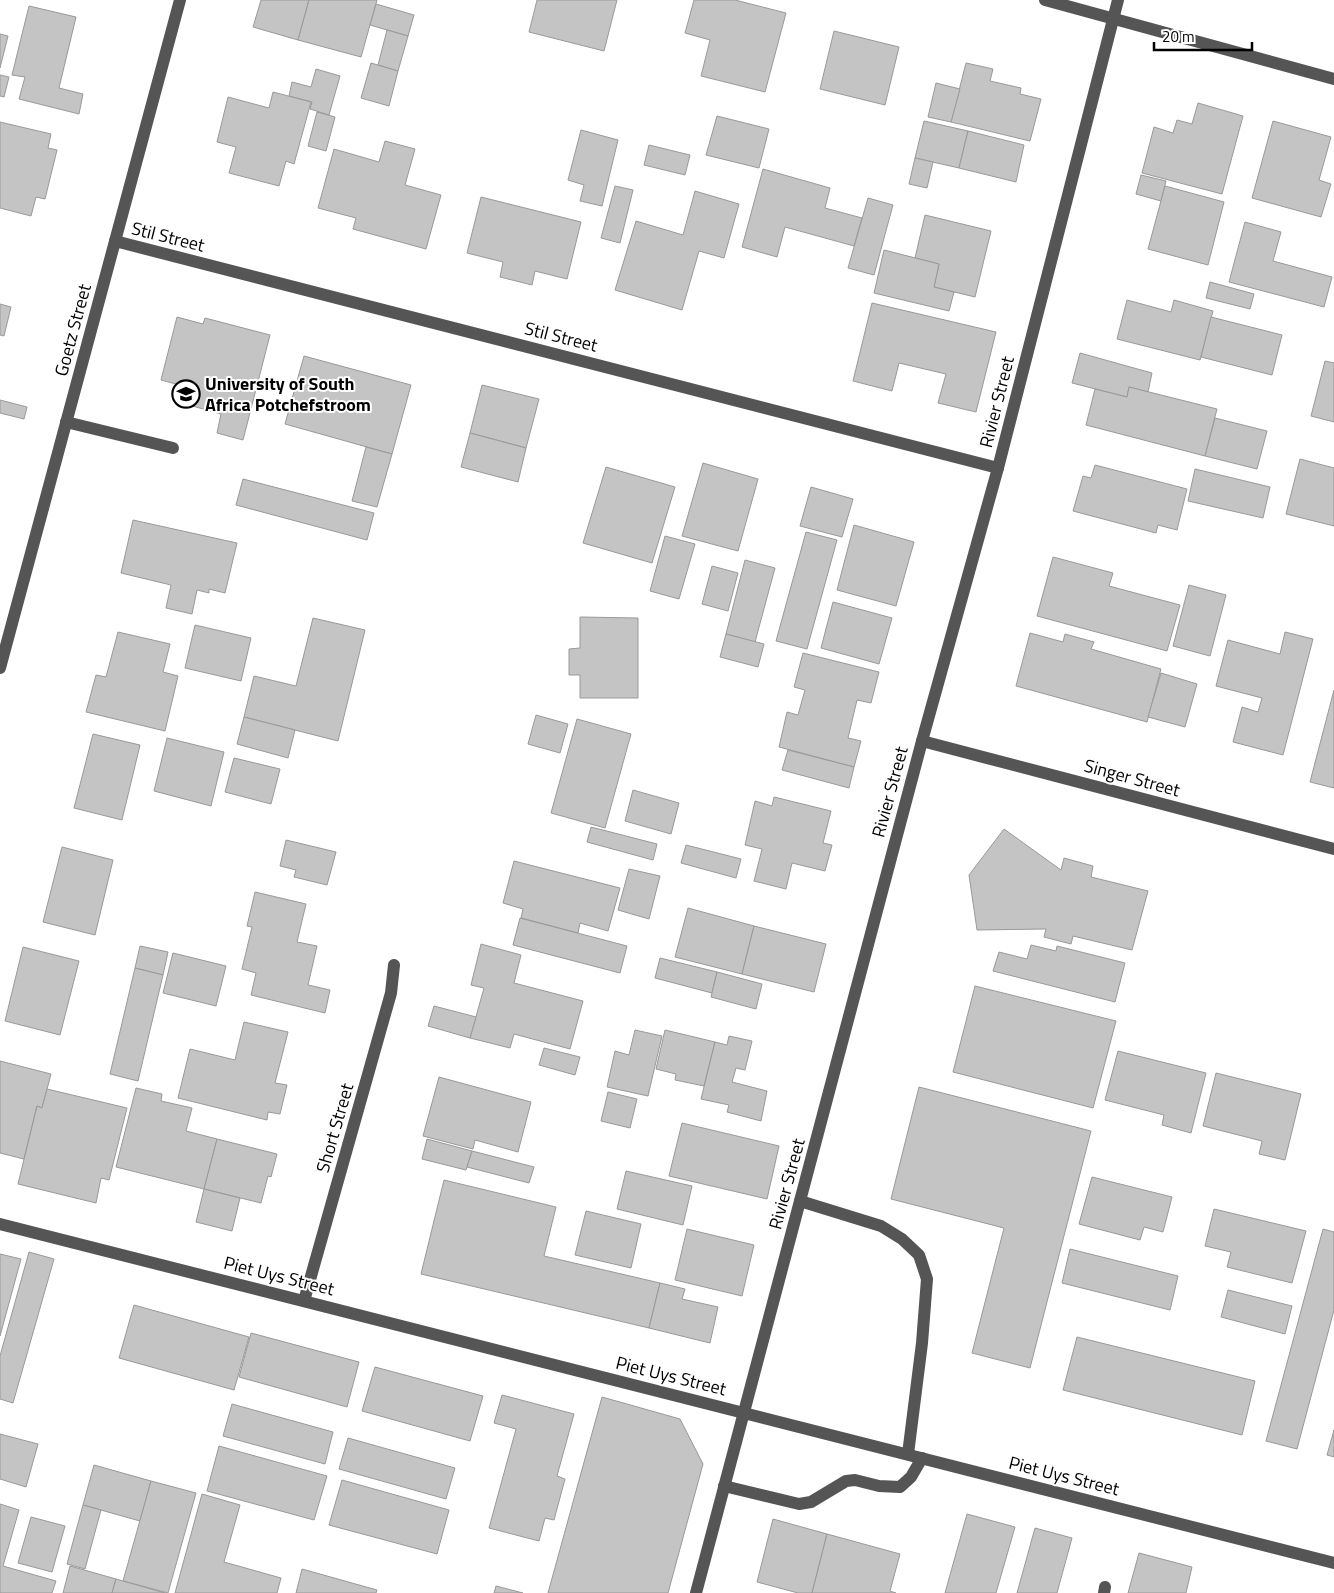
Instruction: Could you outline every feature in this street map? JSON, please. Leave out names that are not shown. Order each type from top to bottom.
[{"type":"street","name":"Goetz Street","points":[[0,668],[180,0]]},
{"type":"street","points":[[1045,0],[1334,79]]},
{"type":"street","name":"Rivier Street","points":[[696,1593],[922,742],[998,468],[1118,0]]},
{"type":"street","name":"Stil Street","points":[[114,241],[998,468]]},
{"type":"street","points":[[66,422],[173,448]]},
{"type":"street","name":"Singer Street","points":[[922,742],[1334,849]]},
{"type":"street","name":"Short Street","points":[[304,1301],[390,993],[394,964]]},
{"type":"street","points":[[800,1201],[881,1226],[902,1239],[919,1255],[927,1279],[922,1343],[908,1454]]},
{"type":"street","name":"Piet Uys Street","points":[[0,1224],[1334,1563]]},
{"type":"street","points":[[724,1486],[800,1504],[811,1502],[846,1481],[855,1480],[879,1486],[900,1487],[912,1477],[922,1458]]},
{"type":"building","points":[[261,0],[309,0],[298,40],[253,27]]},
{"type":"building","points":[[309,0],[377,0],[361,57],[298,40]]},
{"type":"building","points":[[537,0],[617,0],[604,51],[529,32]]},
{"type":"building","points":[[694,0],[735,0],[786,13],[765,92],[701,76],[710,40],[685,33]]},
{"type":"building","points":[[376,4],[414,15],[408,36],[370,25]]},
{"type":"building","points":[[29,6],[76,17],[59,88],[83,94],[79,114],[19,99],[25,77],[12,75]]},
{"type":"building","points":[[387,30],[408,36],[398,71],[378,65]]},
{"type":"building","points":[[834,31],[899,47],[885,105],[820,89]]},
{"type":"building","points":[[0,34],[8,36],[0,68]]},
{"type":"building","points":[[371,63],[398,71],[389,106],[361,98]]},
{"type":"building","points":[[966,63],[993,69],[990,81],[1021,88],[1020,94],[1041,99],[1030,141],[951,122]]},
{"type":"building","points":[[316,69],[340,76],[329,115],[310,109],[312,102],[289,96],[292,82],[311,87]]},
{"type":"building","points":[[0,75],[9,77],[4,97],[0,96]]},
{"type":"building","points":[[936,83],[960,89],[951,122],[928,117]]},
{"type":"building","points":[[273,92],[311,102],[294,164],[286,161],[279,186],[229,173],[236,147],[217,142],[228,97],[269,108]]},
{"type":"building","points":[[1198,103],[1243,116],[1222,194],[1142,173],[1154,127],[1173,133],[1177,120],[1192,124]]},
{"type":"building","points":[[317,112],[335,117],[326,151],[308,146]]},
{"type":"building","points":[[717,116],[769,129],[759,168],[706,155]]},
{"type":"building","points":[[924,121],[968,131],[959,168],[915,158]]},
{"type":"building","points":[[1273,121],[1331,137],[1319,180],[1331,184],[1321,217],[1252,198]]},
{"type":"building","points":[[0,122],[51,134],[48,148],[57,150],[45,199],[36,197],[31,216],[0,208]]},
{"type":"building","points":[[581,130],[618,140],[602,206],[580,201],[584,185],[568,180]]},
{"type":"building","points":[[968,131],[1024,145],[1016,182],[959,168]]},
{"type":"building","points":[[385,141],[415,149],[405,185],[441,195],[426,249],[353,229],[356,218],[318,208],[334,149],[379,162]]},
{"type":"building","points":[[649,145],[690,155],[685,175],[644,165]]},
{"type":"building","points":[[915,158],[933,162],[927,188],[909,184]]},
{"type":"building","points":[[763,169],[830,188],[825,208],[862,218],[854,246],[785,227],[777,257],[742,247]]},
{"type":"building","points":[[1141,175],[1166,181],[1161,201],[1136,194]]},
{"type":"building","points":[[615,186],[633,190],[620,243],[601,238]]},
{"type":"building","points":[[1165,186],[1224,202],[1208,265],[1148,249]]},
{"type":"building","points":[[695,191],[739,204],[724,258],[699,251],[682,310],[615,290],[636,221],[683,235]]},
{"type":"building","points":[[481,197],[581,222],[567,279],[535,271],[532,285],[500,277],[503,262],[467,253]]},
{"type":"building","points":[[868,198],[893,205],[874,275],[848,268]]},
{"type":"building","points":[[925,215],[991,231],[975,297],[934,287],[939,264],[915,258]]},
{"type":"building","points":[[1245,222],[1281,232],[1273,261],[1332,277],[1324,307],[1229,282]]},
{"type":"building","points":[[884,250],[939,264],[934,287],[954,292],[949,311],[874,293]]},
{"type":"building","points":[[1210,282],[1254,294],[1250,309],[1206,298]]},
{"type":"building","points":[[1127,300],[1171,312],[1174,300],[1213,311],[1200,360],[1117,339]]},
{"type":"building","points":[[872,303],[996,332],[976,412],[938,403],[946,374],[899,363],[892,391],[853,381]]},
{"type":"building","points":[[0,304],[11,307],[4,336],[0,335]]},
{"type":"building","points":[[177,317],[203,324],[205,318],[270,335],[243,440],[217,433],[221,414],[189,405],[191,395],[182,392],[183,386],[161,380]]},
{"type":"building","points":[[1211,317],[1282,335],[1272,375],[1201,357]]},
{"type":"building","points":[[1080,353],[1152,373],[1148,392],[1129,387],[1127,397],[1072,383]]},
{"type":"building","points":[[304,356],[411,385],[392,454],[285,424]]},
{"type":"building","points":[[1325,361],[1334,363],[1334,422],[1311,416]]},
{"type":"building","points":[[482,385],[539,399],[526,448],[470,433]]},
{"type":"building","points":[[1129,387],[1217,409],[1205,456],[1086,425],[1095,389],[1127,397]]},
{"type":"building","points":[[0,400],[27,407],[24,419],[0,413]]},
{"type":"building","points":[[1215,418],[1267,431],[1257,469],[1205,456]]},
{"type":"building","points":[[470,433],[526,448],[518,482],[461,467]]},
{"type":"building","points":[[366,447],[392,454],[377,507],[352,501]]},
{"type":"building","points":[[1300,459],[1334,468],[1334,526],[1286,514]]},
{"type":"building","points":[[703,463],[758,479],[738,551],[682,536]]},
{"type":"building","points":[[1095,465],[1187,489],[1177,530],[1158,525],[1156,533],[1073,511],[1083,476],[1091,478]]},
{"type":"building","points":[[606,467],[675,487],[652,563],[583,543]]},
{"type":"building","points":[[1195,469],[1270,487],[1263,518],[1188,501]]},
{"type":"building","points":[[243,479],[374,513],[367,540],[236,505]]},
{"type":"building","points":[[811,487],[853,499],[842,537],[800,526]]},
{"type":"building","points":[[133,520],[237,543],[225,593],[209,589],[209,593],[197,590],[192,614],[166,608],[171,585],[121,573]]},
{"type":"building","points":[[854,525],[914,542],[896,606],[837,590]]},
{"type":"building","points":[[806,532],[837,540],[807,649],[776,641]]},
{"type":"building","points":[[665,536],[695,544],[679,599],[650,591]]},
{"type":"building","points":[[1053,557],[1113,573],[1109,586],[1180,605],[1167,651],[1037,616]]},
{"type":"building","points":[[745,560],[775,568],[755,642],[726,634]]},
{"type":"building","points":[[712,566],[738,573],[728,611],[702,604]]},
{"type":"building","points":[[1189,585],[1226,595],[1210,656],[1173,646]]},
{"type":"building","points":[[833,602],[892,618],[879,664],[821,648]]},
{"type":"building","points":[[580,617],[638,618],[638,698],[580,698],[580,675],[569,675],[569,649],[580,648]]},
{"type":"building","points":[[313,618],[365,630],[338,741],[244,717],[254,676],[296,686]]},
{"type":"building","points":[[195,625],[251,638],[241,681],[185,668]]},
{"type":"building","points":[[118,632],[170,644],[163,672],[178,676],[165,731],[86,712],[96,675],[106,677]]},
{"type":"building","points":[[1285,632],[1313,639],[1283,755],[1233,742],[1242,707],[1258,712],[1262,698],[1216,686],[1228,640],[1280,654]]},
{"type":"building","points":[[1030,633],[1063,642],[1065,634],[1094,642],[1091,649],[1161,669],[1147,722],[1016,686]]},
{"type":"building","points":[[726,634],[764,644],[758,667],[720,657]]},
{"type":"building","points":[[803,653],[879,672],[871,703],[857,700],[848,738],[861,741],[854,767],[779,747],[787,712],[798,715],[805,690],[794,687]]},
{"type":"building","points":[[1161,673],[1197,684],[1185,727],[1148,717]]},
{"type":"building","points":[[1334,690],[1334,788],[1310,782]]},
{"type":"building","points":[[536,715],[568,724],[560,753],[528,744]]},
{"type":"building","points":[[244,717],[295,730],[288,758],[237,744]]},
{"type":"building","points":[[577,719],[631,734],[605,828],[551,813]]},
{"type":"building","points":[[93,734],[140,745],[122,820],[74,808]]},
{"type":"building","points":[[167,738],[224,752],[211,806],[154,791]]},
{"type":"building","points":[[788,750],[854,767],[849,788],[782,770]]},
{"type":"building","points":[[234,758],[280,769],[271,804],[225,792]]},
{"type":"building","points":[[633,790],[679,803],[671,834],[625,821]]},
{"type":"building","points":[[774,797],[831,811],[823,843],[832,845],[825,871],[792,863],[786,889],[754,881],[762,849],[745,845],[755,801],[772,806]]},
{"type":"building","points":[[591,827],[657,844],[653,860],[587,842]]},
{"type":"building","points":[[1004,829],[1061,870],[1064,858],[1093,866],[1091,877],[1148,891],[1132,950],[1073,936],[1071,944],[1044,937],[1046,929],[977,930],[969,875]]},
{"type":"building","points":[[286,840],[336,852],[327,885],[294,877],[296,870],[280,866]]},
{"type":"building","points":[[686,845],[741,859],[736,878],[681,863]]},
{"type":"building","points":[[62,847],[113,860],[95,935],[43,922]]},
{"type":"building","points":[[514,861],[620,888],[608,931],[580,923],[578,933],[521,918],[523,909],[503,903]]},
{"type":"building","points":[[629,869],[660,876],[649,919],[618,910]]},
{"type":"building","points":[[255,892],[306,904],[297,942],[317,946],[308,985],[330,990],[325,1013],[251,995],[256,973],[242,969],[252,927],[247,926]]},
{"type":"building","points":[[688,908],[754,926],[742,974],[675,957]]},
{"type":"building","points":[[520,918],[627,946],[620,973],[513,945]]},
{"type":"building","points":[[754,926],[826,944],[814,992],[742,974]]},
{"type":"building","points":[[481,944],[521,955],[514,983],[583,1001],[570,1049],[514,1034],[510,1048],[470,1038],[484,988],[471,985]]},
{"type":"building","points":[[1031,945],[1056,951],[1057,946],[1125,963],[1115,1002],[993,971],[999,952],[1027,959]]},
{"type":"building","points":[[140,946],[168,952],[163,975],[135,968]]},
{"type":"building","points":[[23,947],[79,961],[60,1035],[5,1021]]},
{"type":"building","points":[[173,953],[226,966],[216,1006],[163,993]]},
{"type":"building","points":[[660,958],[717,972],[712,993],[655,978]]},
{"type":"building","points":[[135,968],[163,975],[138,1081],[110,1074]]},
{"type":"building","points":[[717,972],[762,984],[756,1009],[711,997]]},
{"type":"building","points":[[975,986],[1116,1021],[1093,1108],[953,1072]]},
{"type":"building","points":[[434,1006],[476,1017],[470,1038],[428,1026]]},
{"type":"building","points":[[244,1022],[288,1032],[275,1083],[287,1085],[280,1114],[268,1112],[267,1120],[178,1098],[190,1049],[235,1060]]},
{"type":"building","points":[[635,1030],[662,1036],[648,1096],[607,1087],[615,1051],[629,1055]]},
{"type":"building","points":[[665,1030],[715,1042],[704,1086],[675,1080],[676,1074],[656,1069]]},
{"type":"building","points":[[729,1036],[752,1041],[745,1070],[736,1068],[732,1082],[767,1091],[761,1121],[727,1112],[729,1105],[701,1099],[715,1042],[727,1045]]},
{"type":"building","points":[[544,1048],[580,1057],[575,1075],[539,1065]]},
{"type":"building","points":[[1118,1051],[1206,1073],[1191,1133],[1162,1125],[1164,1115],[1105,1100]]},
{"type":"building","points":[[0,1061],[51,1074],[42,1108],[37,1106],[24,1159],[0,1153]]},
{"type":"building","points":[[1216,1073],[1301,1094],[1285,1160],[1259,1154],[1262,1141],[1203,1126]]},
{"type":"building","points":[[439,1077],[531,1102],[518,1152],[475,1140],[473,1149],[423,1136]]},
{"type":"building","points":[[919,1087],[1091,1131],[1030,1368],[972,1353],[1004,1228],[891,1199]]},
{"type":"building","points":[[136,1088],[162,1094],[161,1101],[192,1108],[186,1131],[217,1139],[204,1189],[116,1167]]},
{"type":"building","points":[[47,1089],[127,1108],[109,1180],[101,1178],[96,1203],[18,1184],[37,1106],[42,1108]]},
{"type":"building","points":[[608,1092],[637,1099],[630,1128],[601,1121]]},
{"type":"building","points":[[682,1123],[779,1146],[767,1199],[669,1176]]},
{"type":"building","points":[[217,1139],[277,1154],[271,1177],[268,1176],[261,1203],[204,1189]]},
{"type":"building","points":[[427,1139],[472,1151],[466,1170],[422,1159]]},
{"type":"building","points":[[472,1151],[534,1167],[529,1183],[467,1167]]},
{"type":"building","points":[[626,1171],[692,1186],[683,1225],[617,1209]]},
{"type":"building","points":[[1092,1177],[1172,1197],[1163,1232],[1144,1227],[1140,1240],[1079,1224]]},
{"type":"building","points":[[444,1180],[556,1207],[544,1256],[660,1283],[649,1328],[421,1274]]},
{"type":"building","points":[[204,1189],[240,1198],[232,1231],[196,1222]]},
{"type":"building","points":[[1214,1209],[1306,1231],[1292,1283],[1227,1267],[1231,1252],[1205,1246]]},
{"type":"building","points":[[586,1211],[641,1224],[631,1268],[575,1255]]},
{"type":"building","points":[[687,1229],[754,1245],[742,1296],[675,1280]]},
{"type":"building","points":[[1323,1229],[1334,1232],[1334,1310],[1297,1449],[1266,1441]]},
{"type":"building","points":[[1070,1249],[1178,1276],[1170,1310],[1062,1283]]},
{"type":"building","points":[[29,1252],[54,1259],[13,1403],[0,1399],[0,1356]]},
{"type":"building","points":[[0,1254],[21,1259],[0,1336]]},
{"type":"building","points":[[660,1283],[685,1289],[682,1299],[718,1307],[710,1343],[649,1328]]},
{"type":"building","points":[[1228,1290],[1292,1306],[1285,1334],[1221,1317]]},
{"type":"building","points":[[134,1305],[249,1337],[234,1390],[119,1358]]},
{"type":"building","points":[[251,1333],[359,1362],[347,1407],[239,1377]]},
{"type":"building","points":[[1077,1337],[1255,1381],[1242,1435],[1063,1390]]},
{"type":"building","points":[[375,1367],[483,1396],[470,1441],[362,1411]]},
{"type":"building","points":[[502,1395],[574,1414],[557,1476],[565,1479],[554,1520],[545,1518],[539,1541],[489,1528],[516,1429],[494,1423]]},
{"type":"building","points":[[602,1397],[680,1419],[703,1464],[668,1593],[548,1593]]},
{"type":"building","points":[[232,1404],[333,1432],[325,1464],[223,1436]]},
{"type":"building","points":[[1334,1430],[1334,1457],[1327,1455]]},
{"type":"building","points":[[0,1434],[38,1444],[26,1487],[0,1479]]},
{"type":"building","points":[[348,1438],[455,1468],[446,1499],[339,1469]]},
{"type":"building","points":[[219,1446],[327,1476],[314,1520],[207,1491]]},
{"type":"building","points":[[94,1465],[151,1481],[140,1521],[83,1505]]},
{"type":"building","points":[[342,1480],[449,1510],[437,1554],[329,1525]]},
{"type":"building","points":[[151,1481],[196,1493],[168,1593],[123,1581]]},
{"type":"building","points":[[202,1494],[240,1505],[224,1562],[281,1578],[277,1593],[175,1593]]},
{"type":"building","points":[[0,1504],[19,1510],[3,1566],[56,1581],[52,1593],[0,1593]]},
{"type":"building","points":[[83,1505],[101,1510],[85,1569],[67,1564]]},
{"type":"building","points":[[967,1514],[1015,1527],[996,1593],[945,1593]]},
{"type":"building","points":[[31,1517],[65,1526],[52,1572],[18,1563]]},
{"type":"building","points":[[773,1519],[827,1534],[812,1593],[798,1593],[757,1582]]},
{"type":"building","points":[[1035,1528],[1072,1538],[1057,1593],[1017,1593]]},
{"type":"building","points":[[827,1534],[900,1554],[890,1591],[896,1593],[812,1593]]},
{"type":"building","points":[[1139,1553],[1192,1567],[1186,1593],[1128,1593]]},
{"type":"building","points":[[70,1566],[116,1579],[112,1593],[63,1593]]},
{"type":"building","points":[[302,1569],[377,1590],[376,1593],[296,1593]]},
{"type":"building","points":[[116,1579],[165,1593],[112,1593]]},
{"type":"building","points":[[496,1586],[523,1593],[494,1593]]},
{"type":"place","name":"University of South Africa Potchefstroom","points":[[186,394]]}]
